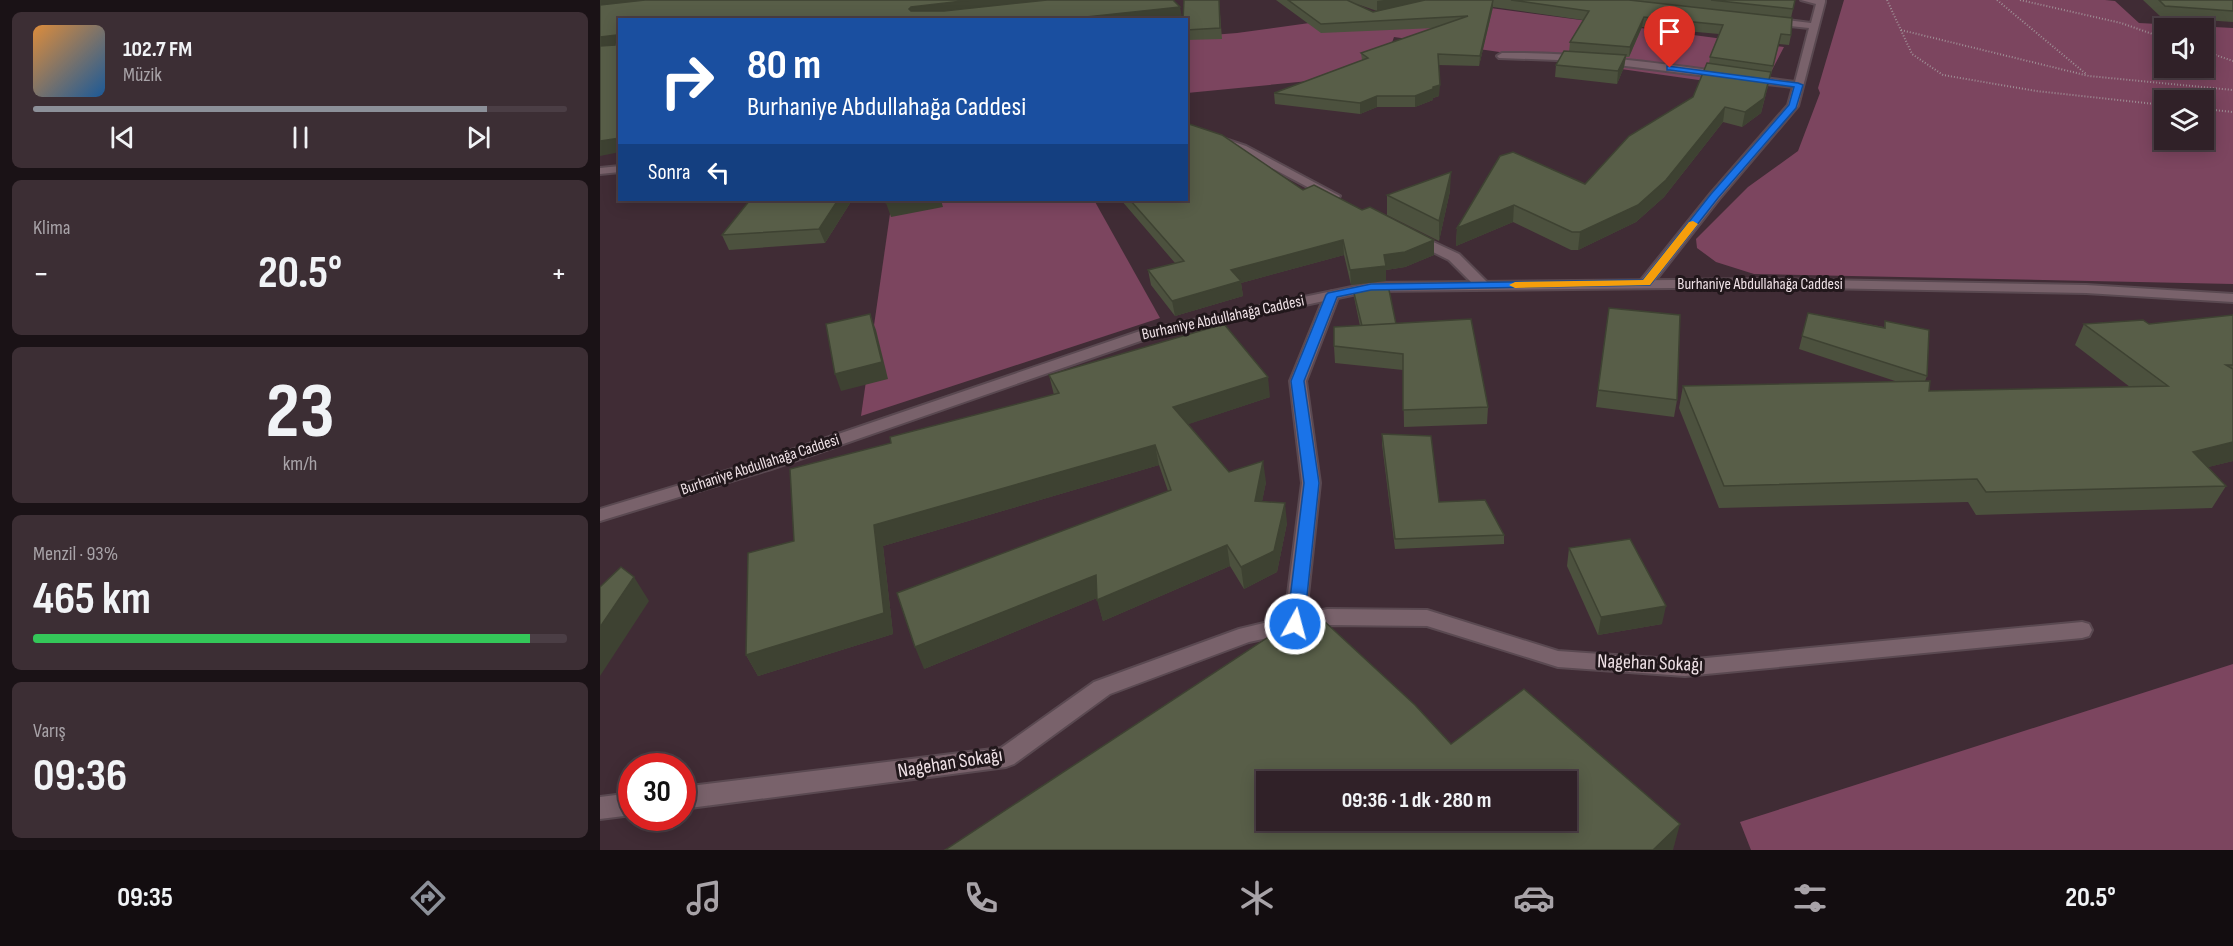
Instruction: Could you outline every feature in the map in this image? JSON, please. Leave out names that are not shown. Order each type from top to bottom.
[{"type":"street","points":[[1646,283],[1715,196],[1793,106],[1821,1],[1805,0]]},
{"type":"street","points":[[1756,20],[1815,26]]},
{"type":"street","points":[[1502,56],[1532,55],[1649,65],[1729,76]]},
{"type":"street","points":[[1741,78],[1798,85]]},
{"type":"street","points":[[1188,130],[1242,148],[1348,203]]},
{"type":"street","points":[[600,171],[618,169]]},
{"type":"street","points":[[1401,230],[1455,258],[1483,286]]},
{"type":"street","name":"Burhaniye Abdullahağa Caddesi","points":[[600,515],[765,465],[1145,334],[1371,287],[1646,283],[2086,289],[2233,298]]},
{"type":"street","points":[[1295,624],[1311,483],[1298,381],[1332,295]]},
{"type":"street","name":"Nagehan Sokağı","points":[[696,796],[1006,757],[1102,688],[1246,635],[1327,616],[1427,618],[1558,659],[1684,668],[2082,630]]},
{"type":"street","points":[[600,808],[618,806]]},
{"type":"path","points":[[1887,0],[1912,54],[1943,75],[2036,91],[2154,104]]},
{"type":"path","points":[[1997,0],[2089,76]]},
{"type":"path","points":[[2020,0],[2121,23],[2154,35]]},
{"type":"path","points":[[1901,30],[2089,76],[2233,90]]},
{"type":"path","points":[[2214,54],[2233,61]]},
{"type":"path","points":[[2214,110],[2233,112]]},
{"type":"shaded area","points":[[1844,0],[2115,1],[2139,23],[2154,24],[2154,78],[2214,78],[2214,27],[2233,28],[2233,284],[1754,274],[1716,262],[1697,248],[1696,239],[1748,187],[1798,151],[1820,93],[1818,88]]},
{"type":"shaded area","points":[[1453,3],[1784,47],[1762,89],[1394,37],[1381,74],[1188,93],[1188,37],[1237,33]]},
{"type":"shaded area","points":[[892,201],[1095,201],[1160,318],[861,416]]},
{"type":"shaded area","points":[[2233,664],[2233,850],[1751,850],[1740,822]]},
{"type":"building","points":[[645,0],[971,0],[909,9],[911,11],[944,11],[1047,0],[1173,0],[1180,7],[1077,18],[618,18],[618,138],[600,141],[600,46],[615,45],[616,35],[600,37],[600,5]]},
{"type":"building","points":[[1184,0],[1219,0],[1220,28],[1188,30],[1188,18],[1183,18]]},
{"type":"building","points":[[1288,0],[1347,0],[1373,12],[1425,0],[1493,0],[1480,56],[1438,54],[1440,85],[1415,96],[1377,96],[1360,103],[1274,93],[1368,58],[1361,53],[1468,16],[1321,24]]},
{"type":"building","points":[[1511,0],[1629,0],[1792,18],[1791,35],[1781,34],[1773,66],[1710,57],[1723,25],[1644,17],[1630,47],[1570,42],[1589,11]]},
{"type":"building","points":[[1711,0],[1795,0],[1793,9]]},
{"type":"building","points":[[2159,0],[2233,0],[2233,11],[2165,6]]},
{"type":"building","points":[[1564,51],[1626,55],[1618,71],[1556,65]]},
{"type":"building","points":[[1707,63],[1771,72],[1764,98],[1745,112],[1725,107],[1666,180],[1638,205],[1580,232],[1572,232],[1514,205],[1457,228],[1500,156],[1513,152],[1585,184],[1629,136],[1693,97]]},
{"type":"building","points":[[1188,124],[1222,135],[1303,190],[1314,185],[1362,210],[1370,207],[1434,240],[1405,252],[1384,255],[1386,266],[1350,270],[1343,240],[1231,270],[1241,281],[1172,301],[1148,270],[1184,261],[1131,201],[1188,201]]},
{"type":"building","points":[[1451,172],[1439,221],[1387,195]]},
{"type":"building","points":[[749,201],[837,201],[819,229],[722,235]]},
{"type":"building","points":[[1388,285],[1396,324],[1362,326],[1353,289]]},
{"type":"building","points":[[1609,308],[1680,315],[1677,400],[1598,390]]},
{"type":"building","points":[[1808,313],[1885,328],[1885,321],[1929,330],[1927,376],[1802,336]]},
{"type":"building","points":[[870,314],[882,362],[835,374],[826,324]]},
{"type":"building","points":[[2233,315],[2233,365],[2226,365],[2233,369],[2233,442],[2193,452],[2226,486],[1986,492],[1977,479],[1724,486],[1683,386],[1930,381],[1929,391],[2168,386],[2084,324],[2143,320],[2149,324]]},
{"type":"building","points":[[1471,319],[1488,407],[1403,410],[1403,354],[1334,346],[1334,327]]},
{"type":"building","points":[[1224,324],[1268,377],[1173,407],[1229,472],[1263,461],[1255,501],[1285,503],[1274,551],[1241,567],[1227,545],[1097,600],[1096,575],[915,647],[897,593],[1171,490],[1155,445],[874,525],[884,613],[746,655],[748,553],[794,541],[790,469],[891,443],[890,437],[1059,393],[1049,375]]},
{"type":"building","points":[[1382,434],[1431,436],[1439,502],[1485,500],[1504,535],[1395,539]]},
{"type":"building","points":[[1630,539],[1666,606],[1601,617],[1569,548]]},
{"type":"building","points":[[621,567],[634,577],[600,627],[600,587]]},
{"type":"building","points":[[1311,609],[1415,705],[1451,744],[1524,689],[1680,824],[1653,850],[945,850]]},
{"type":"slow traffic","points":[[1515,285],[1646,283],[1693,224]]},
{"type":"route","points":[[1295,624],[1311,483],[1298,381],[1332,295],[1371,287],[1646,283],[1715,196],[1793,106],[1798,85],[1670,68]]}]
